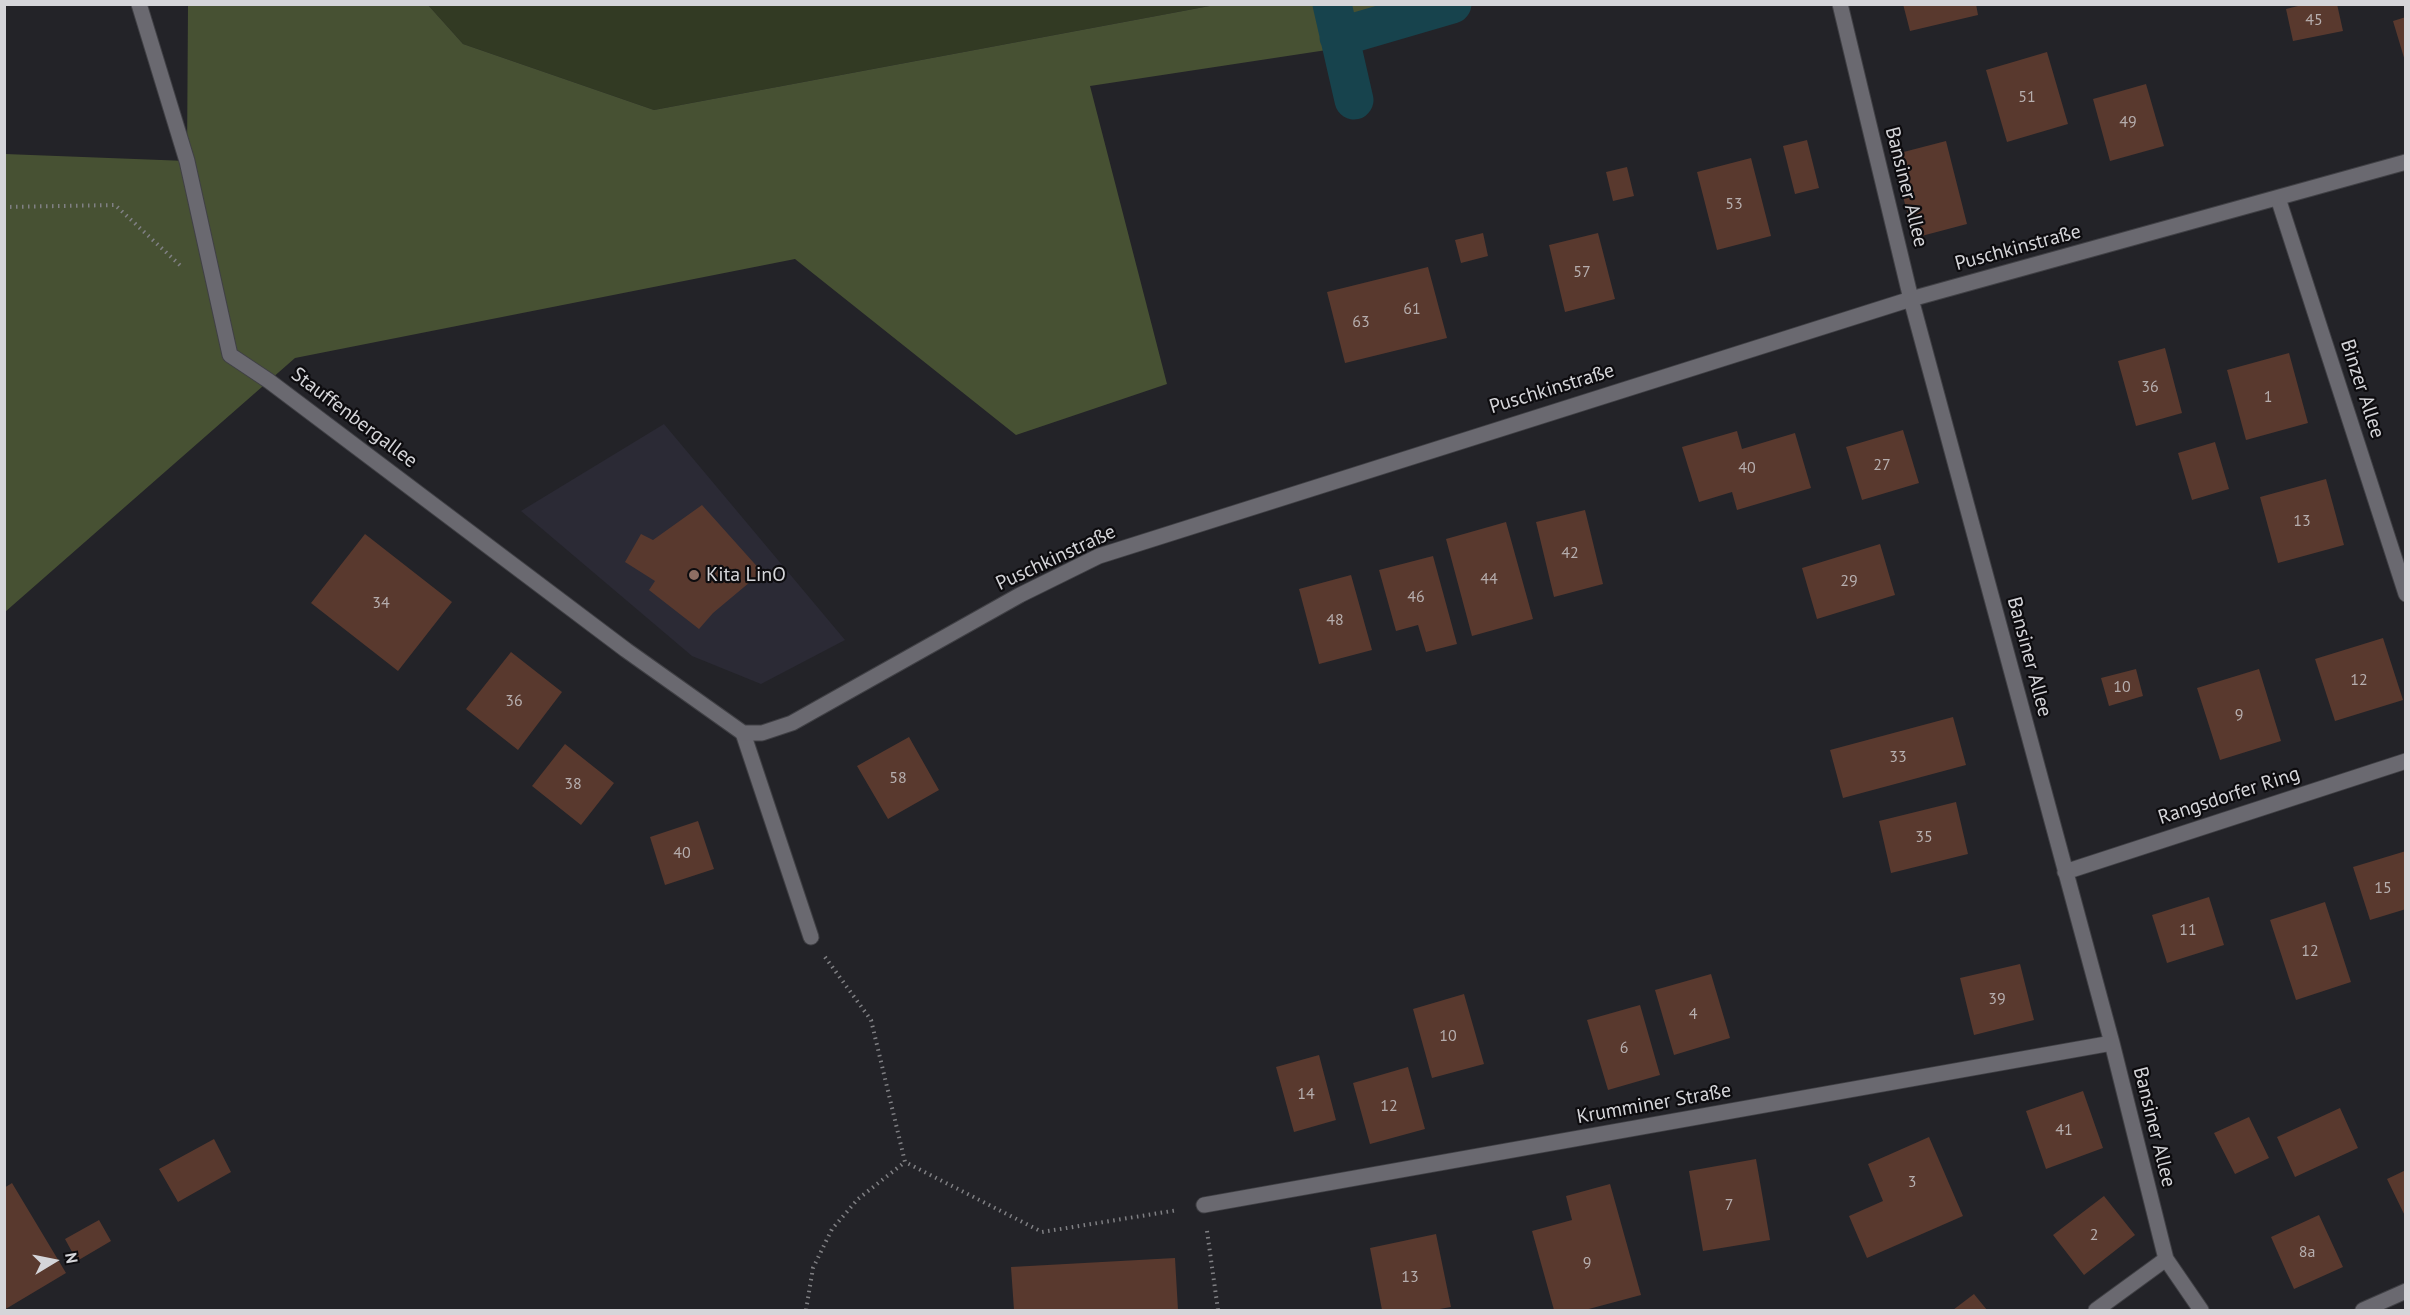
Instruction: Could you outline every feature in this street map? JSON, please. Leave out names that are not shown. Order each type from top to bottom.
[{"type":"street","name":"Stauffenbergallee","points":[[139,4],[187,161],[230,355],[269,381],[626,650],[743,733]]},
{"type":"street","name":"Bansiner Allee","points":[[1840,4],[1911,299],[2112,1043],[2166,1259],[2200,1311]]},
{"type":"street","name":"Puschkinstraße","points":[[743,733],[762,733],[792,723],[1020,595],[1099,556],[1911,299],[2406,162]]},
{"type":"street","name":"Binzer Allee","points":[[2278,198],[2406,594]]},
{"type":"street","points":[[743,733],[811,937]]},
{"type":"street","name":"Rangsdorfer Ring","points":[[2065,872],[2406,761]]},
{"type":"street","name":"Krumminer Straße","points":[[1204,1205],[2112,1043]]},
{"type":"street","points":[[2096,1311],[2166,1259]]},
{"type":"street","points":[[2363,1311],[2406,1291]]},
{"type":"path","points":[[4,207],[116,206],[184,268]]},
{"type":"path","points":[[811,937],[871,1020],[905,1162],[1042,1232],[1204,1205],[1218,1311]]},
{"type":"path","points":[[806,1311],[813,1268],[832,1229],[858,1199],[905,1162]]},
{"type":"shaded area","name":"Kita LinO","points":[[664,424],[845,640],[761,684],[692,656],[521,511]]},
{"type":"green space","points":[[188,5],[428,5],[463,44],[654,110],[1215,5],[1379,5],[1386,41],[1090,86],[1167,384],[1016,435],[795,259],[295,358],[5,612],[5,154],[187,161]]},
{"type":"green space","points":[[428,5],[1215,5],[654,110],[463,44]]},
{"type":"building","points":[[1903,4],[1976,4],[1978,15],[1910,31]]},
{"type":"building","points":[[2306,4],[2337,4],[2343,31],[2293,41],[2286,9]]},
{"type":"building","points":[[2406,17],[2406,61],[2405,61],[2393,21]]},
{"type":"building","points":[[2047,52],[2068,124],[2007,142],[1986,70]]},
{"type":"building","points":[[2146,84],[2164,146],[2110,161],[2093,99]]},
{"type":"building","points":[[1807,140],[1819,188],[1795,194],[1783,146]]},
{"type":"building","points":[[1946,141],[1967,224],[1914,238],[1892,155]]},
{"type":"building","points":[[1751,158],[1771,236],[1717,250],[1697,172]]},
{"type":"building","points":[[1627,167],[1634,196],[1613,201],[1606,172]]},
{"type":"building","points":[[1483,233],[1488,256],[1461,263],[1455,240]]},
{"type":"building","points":[[1598,233],[1615,299],[1565,312],[1549,245]]},
{"type":"building","points":[[1428,267],[1447,338],[1345,363],[1327,292]]},
{"type":"building","points":[[2165,348],[2182,413],[2136,426],[2118,361]]},
{"type":"building","points":[[2289,353],[2308,423],[2246,440],[2227,370]]},
{"type":"building","points":[[1903,430],[1919,483],[1862,500],[1846,447]]},
{"type":"building","points":[[1737,431],[1742,449],[1795,433],[1811,488],[1737,510],[1732,492],[1699,502],[1682,447]]},
{"type":"building","points":[[2215,442],[2229,489],[2192,500],[2178,453]]},
{"type":"building","points":[[2326,479],[2344,545],[2278,563],[2260,497]]},
{"type":"building","points":[[702,505],[762,572],[713,613],[699,629],[649,590],[655,581],[625,562],[641,534],[653,540]]},
{"type":"building","points":[[1585,510],[1603,584],[1554,597],[1536,522]]},
{"type":"building","points":[[1506,522],[1533,619],[1472,636],[1446,539]]},
{"type":"building","points":[[365,534],[452,602],[398,671],[311,603]]},
{"type":"building","points":[[1880,544],[1895,595],[1817,619],[1802,568]]},
{"type":"building","points":[[1433,556],[1457,644],[1426,652],[1418,625],[1396,631],[1379,570]]},
{"type":"building","points":[[1351,575],[1372,650],[1319,664],[1299,589]]},
{"type":"building","points":[[2383,638],[2403,700],[2335,721],[2315,659]]},
{"type":"building","points":[[511,652],[562,692],[518,750],[466,709]]},
{"type":"building","points":[[2136,669],[2143,696],[2109,706],[2101,678]]},
{"type":"building","points":[[2259,669],[2281,741],[2220,760],[2197,688]]},
{"type":"building","points":[[1953,717],[1966,765],[1843,798],[1830,750]]},
{"type":"building","points":[[909,737],[939,790],[888,819],[857,766]]},
{"type":"building","points":[[565,744],[614,783],[581,825],[532,786]]},
{"type":"building","points":[[1956,802],[1968,854],[1891,873],[1879,821]]},
{"type":"building","points":[[698,821],[714,869],[665,885],[650,837]]},
{"type":"building","points":[[2406,851],[2406,909],[2370,920],[2353,867]]},
{"type":"building","points":[[2209,897],[2224,945],[2167,963],[2152,915]]},
{"type":"building","points":[[2325,902],[2351,982],[2296,1000],[2270,920]]},
{"type":"building","points":[[2020,964],[2034,1020],[1974,1035],[1960,978]]},
{"type":"building","points":[[1711,974],[1730,1038],[1674,1055],[1655,990]]},
{"type":"building","points":[[1464,994],[1484,1064],[1432,1078],[1413,1009]]},
{"type":"building","points":[[1640,1005],[1660,1075],[1608,1090],[1587,1020]]},
{"type":"building","points":[[1319,1055],[1336,1120],[1294,1132],[1276,1067]]},
{"type":"building","points":[[1408,1067],[1425,1129],[1370,1144],[1353,1083]]},
{"type":"building","points":[[2083,1091],[2103,1148],[2046,1169],[2026,1111]]},
{"type":"building","points":[[2340,1108],[2358,1148],[2295,1177],[2277,1137]]},
{"type":"building","points":[[2249,1117],[2269,1158],[2235,1174],[2214,1133]]},
{"type":"building","points":[[1929,1137],[1963,1216],[1867,1258],[1849,1216],[1883,1201],[1868,1164]]},
{"type":"building","points":[[214,1139],[231,1172],[178,1202],[159,1169]]},
{"type":"building","points":[[1756,1159],[1770,1240],[1703,1251],[1689,1171]]},
{"type":"building","points":[[2406,1170],[2406,1218],[2387,1179]]},
{"type":"building","points":[[12,1183],[66,1273],[4,1310],[4,1188]]},
{"type":"building","points":[[1610,1184],[1641,1295],[1585,1310],[1554,1310],[1532,1231],[1572,1220],[1566,1196]]},
{"type":"building","points":[[2104,1196],[2135,1235],[2084,1275],[2053,1235]]},
{"type":"building","points":[[2319,1215],[2343,1267],[2294,1289],[2271,1237]]},
{"type":"building","points":[[99,1220],[111,1241],[77,1261],[65,1239]]},
{"type":"building","points":[[1436,1234],[1451,1307],[1434,1310],[1382,1310],[1370,1248]]},
{"type":"building","points":[[1175,1258],[1178,1310],[1014,1310],[1011,1267]]},
{"type":"building","points":[[1974,1294],[1987,1310],[1953,1310]]},
{"type":"waterway","points":[[1332,4],[1354,100]]},
{"type":"waterway","points":[[1339,37],[1452,4]]},
{"type":"place","name":"Kita LinO","points":[[694,575]]}]
